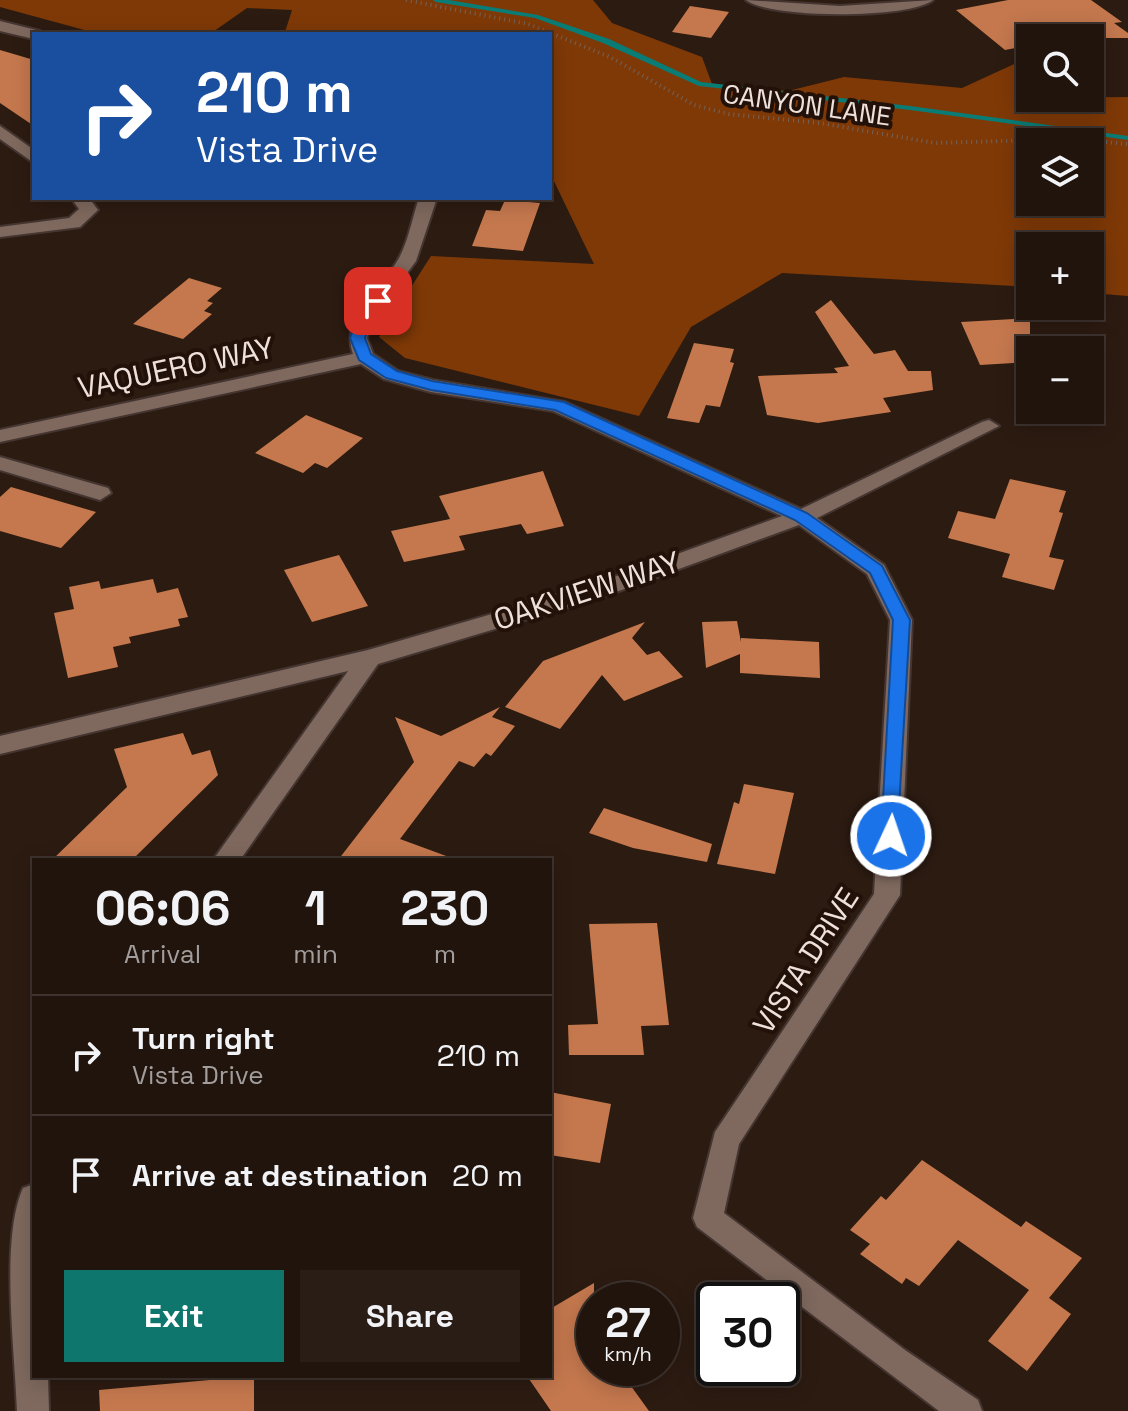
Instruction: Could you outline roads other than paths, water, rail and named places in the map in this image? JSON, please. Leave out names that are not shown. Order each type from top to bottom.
[{"type":"street","points":[[754,0],[836,11],[882,9],[925,0]]},
{"type":"street","points":[[0,26],[32,34]]},
{"type":"street","points":[[0,131],[32,156]]},
{"type":"street","points":[[0,232],[74,223],[89,210],[82,200]]},
{"type":"street","points":[[364,357],[357,338],[363,321],[407,261],[427,200]]},
{"type":"street","name":"VAQUERO WAY","points":[[0,436],[364,357]]},
{"type":"street","name":"VISTA DRIVE","points":[[364,357],[391,375],[431,386],[558,406],[801,517],[876,570],[901,620],[887,895],[725,1141],[708,1218],[886,1355],[966,1411]]},
{"type":"street","name":"OAKVIEW WAY","points":[[0,745],[102,726],[236,688],[370,658],[600,590],[801,517],[989,426]]},
{"type":"street","points":[[0,463],[100,493]]},
{"type":"street","points":[[227,858],[370,658]]},
{"type":"street","points":[[32,1207],[26,1238],[33,1411]]},
{"type":"waterway","points":[[436,0],[536,16],[606,41],[699,84],[910,108],[1128,138]]}]
